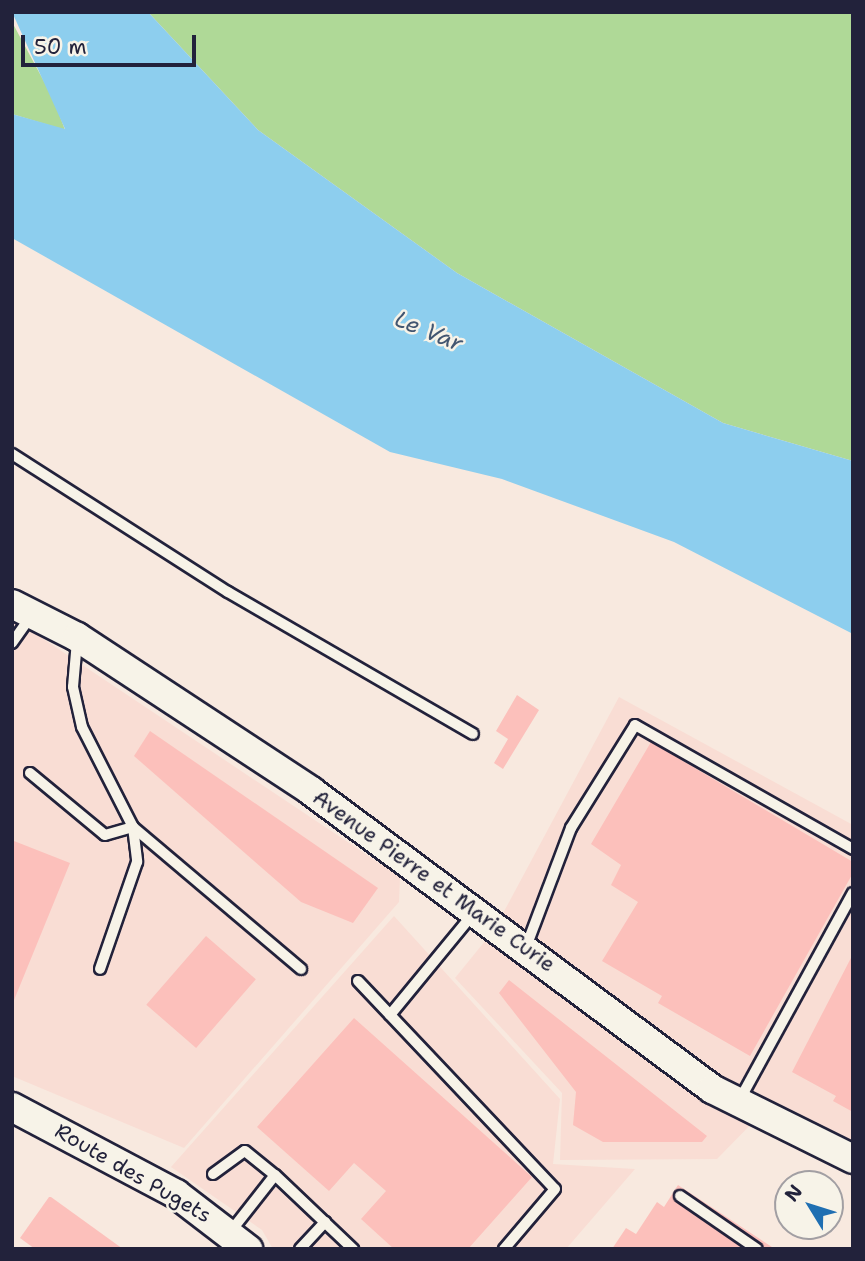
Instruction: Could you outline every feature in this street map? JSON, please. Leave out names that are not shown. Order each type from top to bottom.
[{"type":"main road","name":"Avenue Pierre et Marie Curie","points":[[22,609],[77,637],[243,745],[476,909],[737,1105],[853,1159]]},
{"type":"main road","name":"Route des Pugets","points":[[12,1107],[176,1194],[240,1240]]},
{"type":"lane","points":[[12,454],[228,592],[473,734]]},
{"type":"lane","points":[[12,643],[22,609]]},
{"type":"lane","points":[[77,637],[73,687],[82,727],[133,827],[137,862],[100,969]]},
{"type":"lane","points":[[526,947],[571,828],[635,726],[853,849]]},
{"type":"lane","points":[[30,773],[106,835],[133,827]]},
{"type":"lane","points":[[133,827],[301,969]]},
{"type":"lane","points":[[737,1105],[853,893]]},
{"type":"lane","points":[[390,1015],[476,909]]},
{"type":"lane","points":[[358,981],[555,1189],[504,1249]]},
{"type":"lane","points":[[213,1174],[245,1151],[275,1175],[353,1249]]},
{"type":"lane","points":[[240,1240],[275,1175]]},
{"type":"lane","points":[[680,1196],[757,1249]]},
{"type":"lane","points":[[300,1249],[325,1223]]},
{"type":"shaded area","points":[[12,618],[400,877],[399,902],[184,1148],[12,1076]]},
{"type":"shaded area","points":[[619,697],[853,825],[853,1146],[768,1107],[717,1159],[560,1160],[562,1093],[455,978],[494,930]]},
{"type":"shaded area","points":[[394,916],[560,1099],[553,1164],[635,1169],[566,1249],[273,1249],[262,1230],[171,1167]]},
{"type":"green space","points":[[148,12],[853,12],[853,461],[723,423],[457,273],[258,130]]},
{"type":"green space","points":[[12,22],[54,100],[65,130],[12,114]]},
{"type":"water","name":"Le Var","points":[[12,12],[148,12],[258,130],[457,273],[723,423],[853,461],[853,634],[674,542],[502,479],[390,452],[12,238],[12,114],[65,129]]},
{"type":"building","points":[[517,695],[539,710],[503,769],[494,763],[508,739],[496,731]]},
{"type":"building","points":[[150,731],[378,888],[353,923],[301,902],[134,756]]},
{"type":"building","points":[[651,742],[853,862],[853,873],[750,1056],[658,1003],[662,996],[602,961],[638,902],[611,885],[621,865],[591,844]]},
{"type":"building","points":[[14,841],[70,863],[12,1005],[12,845]]},
{"type":"building","points":[[206,936],[256,979],[196,1048],[146,1005]]},
{"type":"building","points":[[853,954],[853,1112],[833,1101],[836,1096],[792,1072]]},
{"type":"building","points":[[509,980],[707,1136],[702,1142],[603,1142],[573,1125],[576,1092],[499,993]]},
{"type":"building","points":[[354,1018],[532,1177],[468,1249],[394,1249],[361,1219],[386,1191],[354,1163],[329,1191],[257,1127]]},
{"type":"building","points":[[678,1185],[775,1249],[612,1249],[626,1228],[636,1234],[657,1202],[664,1207]]},
{"type":"building","points":[[49,1197],[123,1249],[35,1249],[20,1238]]}]
